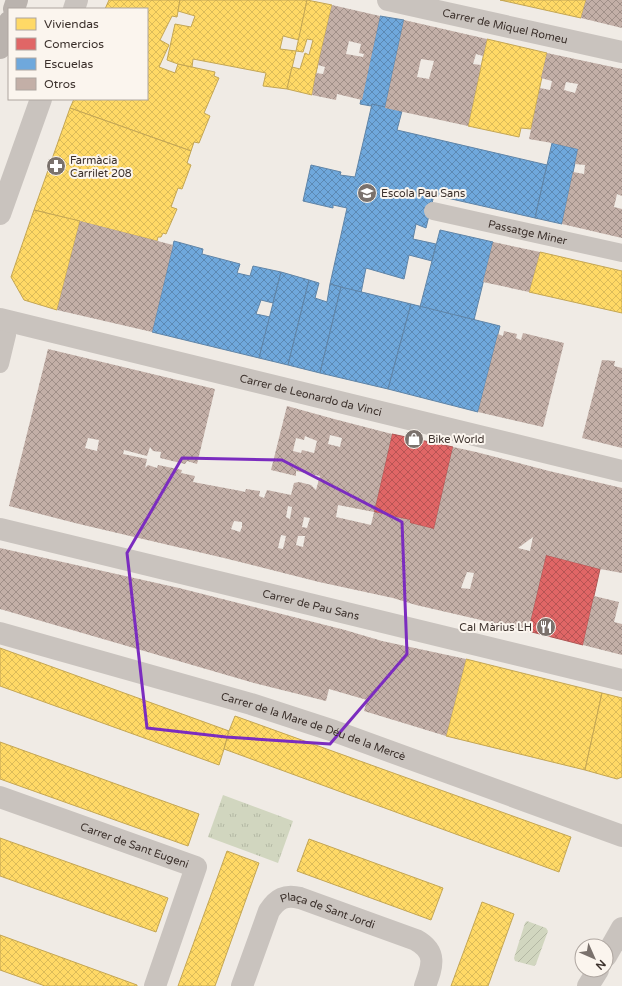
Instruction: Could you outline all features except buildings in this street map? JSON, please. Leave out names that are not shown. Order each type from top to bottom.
[{"type":"main road","points":[[0,48],[8,25]]},
{"type":"street","name":"Carrer de Miquel Romeu","points":[[388,0],[622,52]]},
{"type":"street","points":[[0,214],[42,100]]},
{"type":"street","name":"Passatge Miner","points":[[433,211],[622,253]]},
{"type":"street","points":[[0,364],[4,327]]},
{"type":"street","name":"Carrer de Leonardo da Vinci","points":[[4,327],[622,471]]},
{"type":"street","name":"Carrer de Pau Sans","points":[[0,529],[622,680]]},
{"type":"street","name":"Carrer de la Mare de Déu de la Mercè","points":[[0,633],[251,704],[327,729],[622,836]]},
{"type":"street","name":"Carrer de Sant Eugeni","points":[[0,797],[196,867],[155,986]]},
{"type":"street","name":"Plaça de Sant Jordi","points":[[242,986],[273,904],[287,896],[294,896],[416,940],[423,944],[428,948],[432,960],[431,969],[425,986]]},
{"type":"street","points":[[614,942],[622,928]]},
{"type":"highlighted area","points":[[182,458],[282,460],[402,522],[407,654],[330,744],[226,737],[147,728],[127,553]]},
{"type":"green space","points":[[223,795],[293,821],[278,863],[208,837]]},
{"type":"green space","points":[[527,921],[546,928],[548,931],[534,966],[515,961],[514,958],[525,923]]},
{"type":"place","name":"Farmàcia Carrilet 208","points":[[56,166]]},
{"type":"place","name":"Escola Pau Sans","points":[[367,193]]},
{"type":"place","name":"Bike World","points":[[414,439]]},
{"type":"place","name":"Cal Màrius LH","points":[[546,627]]}]
